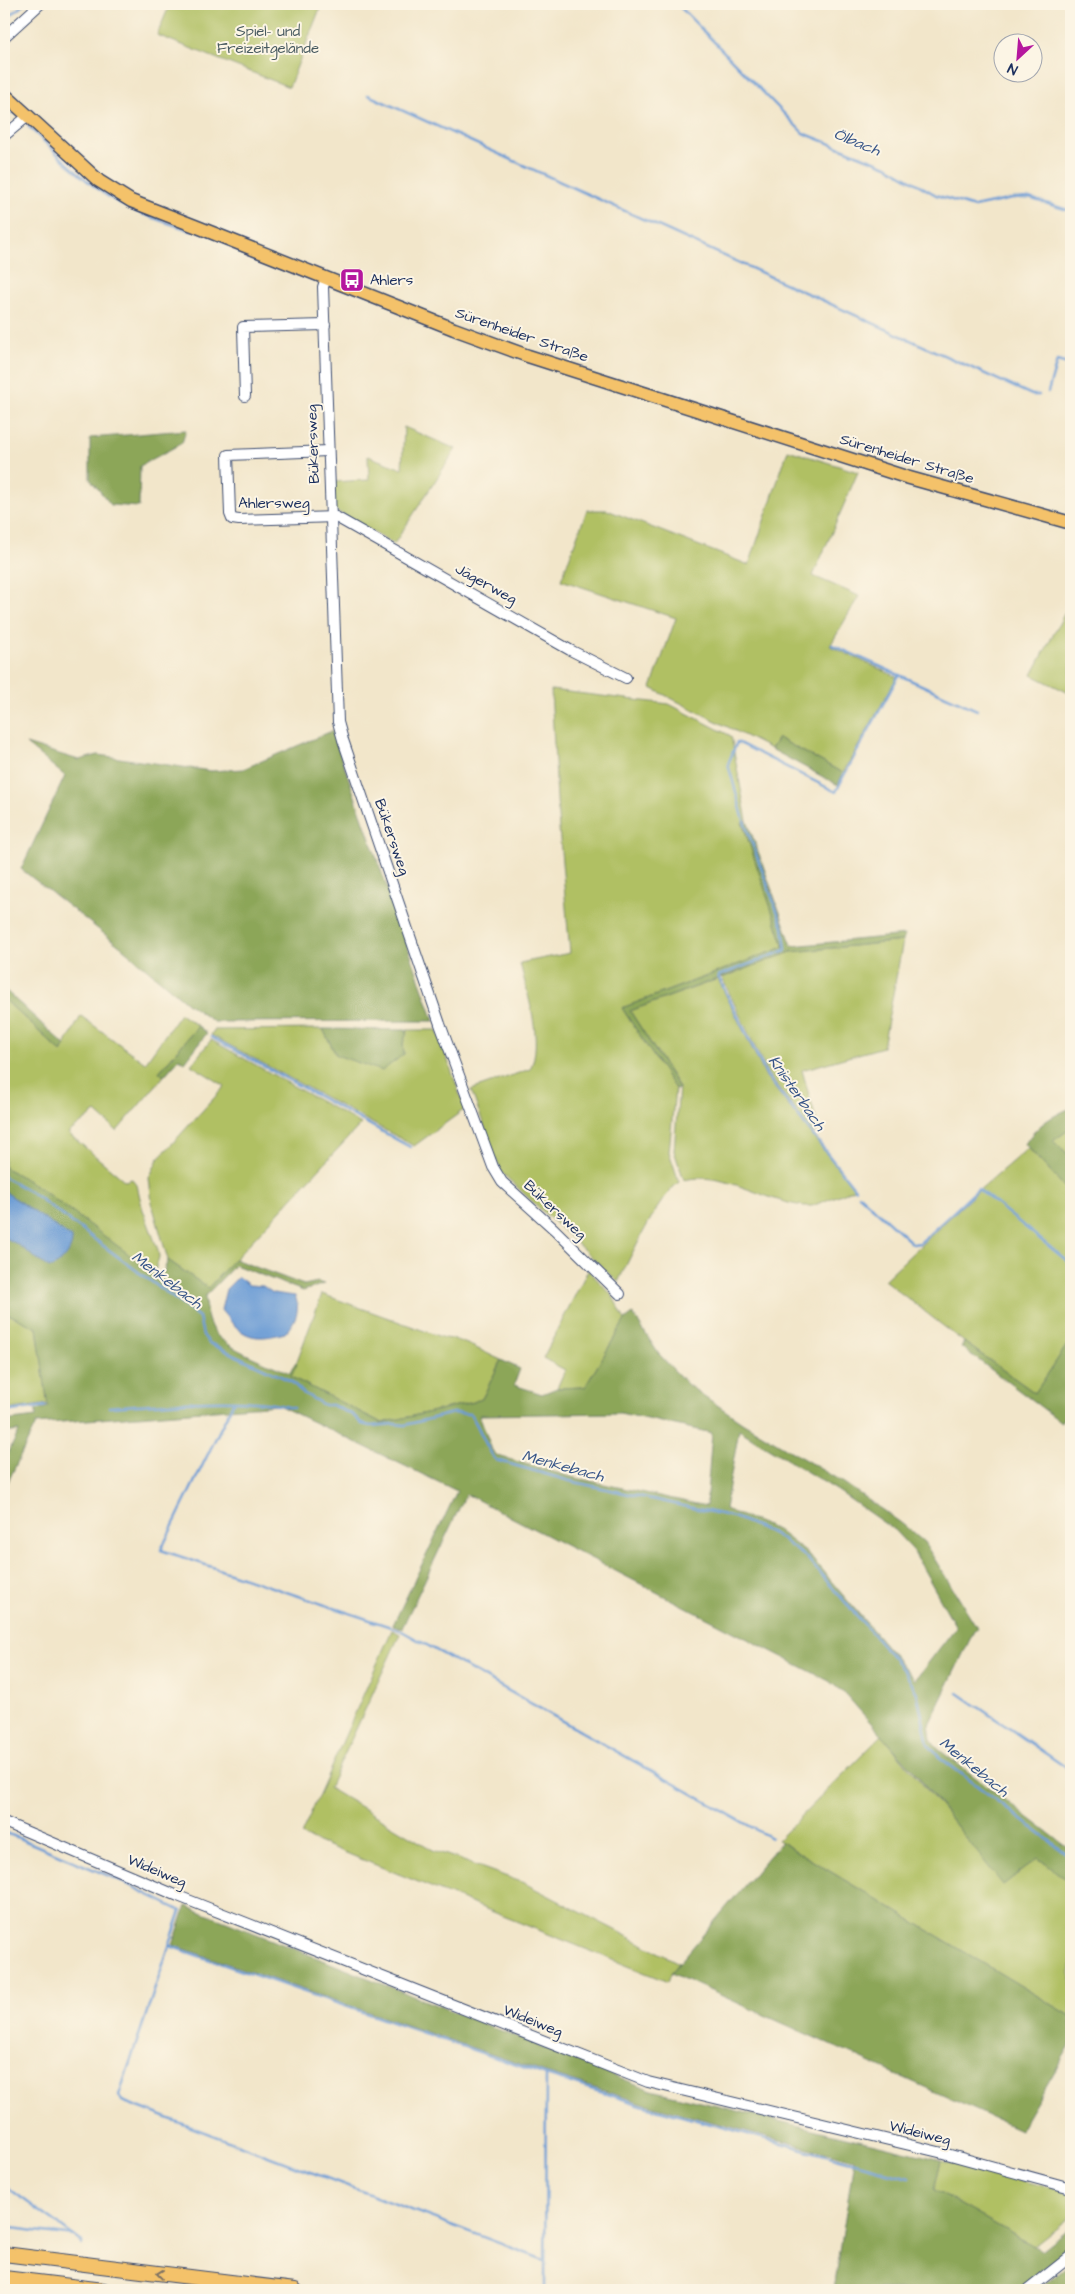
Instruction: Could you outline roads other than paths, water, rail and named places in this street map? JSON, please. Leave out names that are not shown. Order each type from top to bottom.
[{"type":"highway","points":[[4,2254],[295,2290]]},
{"type":"highway","points":[[4,2278],[104,2290]]},
{"type":"main road","name":"Sürenheider Straße","points":[[4,94],[99,181],[131,200],[454,329],[575,371],[898,474],[1071,523]]},
{"type":"street","points":[[4,37],[40,4]]},
{"type":"street","points":[[4,136],[28,116]]},
{"type":"street","name":"Bükersweg","points":[[326,278],[323,287],[330,517],[338,722],[343,740],[487,1155],[502,1182],[554,1229],[620,1294]]},
{"type":"street","points":[[245,396],[243,327],[325,325]]},
{"type":"street","name":"Ahlersweg","points":[[328,451],[228,455],[230,514],[232,519],[330,517]]},
{"type":"street","name":"Jägerweg","points":[[330,517],[336,517],[570,650],[626,678]]},
{"type":"street","name":"Wideiweg","points":[[4,1822],[178,1896],[648,2082],[943,2154],[1071,2188]]},
{"type":"street","points":[[1028,2290],[1071,2256]]},
{"type":"water","points":[[4,1191],[72,1238],[71,1248],[62,1261],[49,1268],[17,1244],[4,1237]]},
{"type":"water","points":[[238,1277],[249,1285],[263,1286],[273,1293],[295,1296],[297,1301],[296,1316],[292,1325],[285,1333],[256,1337],[242,1332],[228,1319],[221,1310],[226,1289]]},
{"type":"waterway","points":[[4,21],[24,4]]},
{"type":"waterway","name":"Ölbach","points":[[677,4],[803,133],[887,166],[936,195],[974,207],[1012,199],[1029,198],[1071,211]]},
{"type":"waterway","points":[[368,95],[1032,395],[1039,395]]},
{"type":"waterway","points":[[4,105],[12,113]]},
{"type":"waterway","points":[[28,126],[77,172],[118,203],[191,231]]},
{"type":"waterway","points":[[1048,392],[1057,361],[1071,365]]},
{"type":"waterway","points":[[832,645],[899,675]]},
{"type":"waterway","points":[[841,781],[899,675],[977,710]]},
{"type":"waterway","points":[[842,780],[836,792],[737,742],[728,764],[745,824],[783,927],[786,950],[718,976],[767,1076],[855,1189]]},
{"type":"waterway","points":[[211,1037],[410,1147]]},
{"type":"waterway","name":"Menkebach","points":[[4,1177],[31,1192],[199,1317],[203,1335],[209,1343],[291,1381],[303,1393],[324,1405],[332,1405],[353,1415],[362,1424],[370,1426],[405,1425],[453,1413],[470,1414],[488,1449],[496,1460],[570,1481],[734,1517],[774,1534],[806,1557],[904,1670],[917,1693],[928,1744],[938,1756],[1071,1857]]},
{"type":"waterway","name":"Knisterbach","points":[[859,1195],[913,1244],[920,1243],[978,1189],[1071,1264]]},
{"type":"waterway","points":[[109,1407],[225,1401],[271,1404],[293,1408]]},
{"type":"waterway","points":[[234,1401],[161,1550],[400,1630],[771,1838]]},
{"type":"waterway","points":[[4,1412],[46,1406]]},
{"type":"waterway","points":[[958,1693],[1071,1771]]},
{"type":"waterway","points":[[4,1832],[119,1880],[181,1911],[119,2095],[122,2101],[544,2260]]},
{"type":"waterway","points":[[170,1946],[546,2075],[645,2106],[910,2178]]},
{"type":"waterway","points":[[545,2290],[546,2075]]},
{"type":"waterway","points":[[4,2185],[82,2242],[82,2244]]},
{"type":"waterway","points":[[4,2227],[74,2236]]},
{"type":"place","name":"Ahlers","points":[[352,280]]},
{"type":"park label","name":"Spiel- und Freizeitgelände","points":[[268,40]]}]
